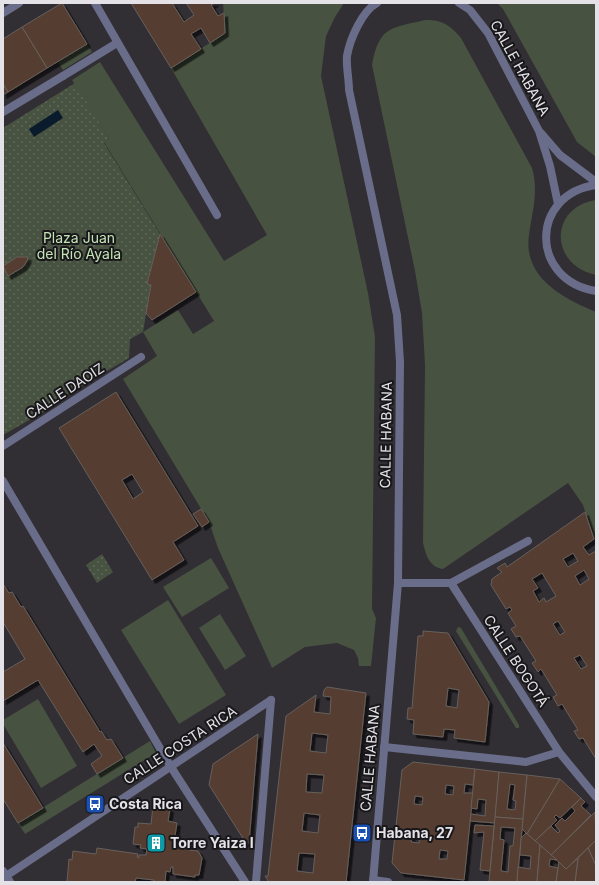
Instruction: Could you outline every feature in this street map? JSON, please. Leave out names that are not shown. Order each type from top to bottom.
[{"type":"street","points":[[3,13],[19,3]]},
{"type":"street","points":[[95,3],[217,215]]},
{"type":"street","name":"CALLE HABANA","points":[[373,881],[398,583],[400,362],[397,314],[349,90],[347,56],[357,25],[373,5],[377,3]]},
{"type":"street","name":"CALLE HABANA","points":[[459,3],[470,10],[488,33],[539,131],[550,166],[558,204]]},
{"type":"street","points":[[3,112],[118,43]]},
{"type":"street","name":"CALLE HABANA","points":[[539,131],[560,155],[596,182]]},
{"type":"street","points":[[596,185],[584,186],[570,193],[558,204],[550,219],[546,235],[548,252],[552,262],[565,279],[579,288],[596,291]]},
{"type":"street","name":"CALLE DAOIZ","points":[[3,446],[141,357]]},
{"type":"street","points":[[3,481],[171,768],[245,882]]},
{"type":"street","points":[[398,583],[451,584],[528,541]]},
{"type":"street","name":"CALLE BOGOTÁ","points":[[451,584],[559,752],[596,797]]},
{"type":"street","name":"CALLE COSTA RICA","points":[[6,876],[36,854],[171,768],[271,700],[256,882]]},
{"type":"street","points":[[384,747],[526,762],[559,752]]},
{"type":"street","points":[[373,881],[388,882]]},
{"type":"green space","points":[[223,3],[344,3],[326,36],[321,76],[368,293],[375,337],[372,609],[376,618],[371,666],[359,666],[358,658],[354,650],[337,643],[305,647],[272,668],[218,548],[209,522],[123,379],[157,356],[143,332],[178,310],[193,334],[214,321],[104,142],[109,139],[72,80],[100,62],[224,261],[267,235],[171,68],[225,33]]},
{"type":"green space","points":[[497,3],[596,3],[596,157],[577,142],[503,9]]},
{"type":"green space","points":[[425,20],[446,24],[461,38],[532,168],[535,194],[529,235],[529,250],[532,263],[539,275],[559,293],[596,312],[596,545],[583,505],[568,483],[443,569],[434,566],[425,552],[423,543],[425,365],[422,313],[415,271],[372,65],[378,43],[388,31],[395,27]]},
{"type":"green space","points":[[87,44],[92,52],[63,70],[58,62]]},
{"type":"green space","name":"Plaza Juan del Río Ayala","points":[[75,83],[109,139],[104,143],[160,234],[147,284],[151,285],[143,332],[130,339],[129,358],[56,401],[52,407],[3,435],[3,128]]},
{"type":"green space","points":[[596,200],[596,275],[581,269],[570,260],[563,249],[561,236],[563,224],[570,213],[581,205]]},
{"type":"green space","points":[[102,554],[113,572],[97,583],[86,565]]},
{"type":"green space","points":[[211,558],[229,588],[182,617],[163,587]]},
{"type":"green space","points":[[168,600],[226,695],[179,724],[121,630]]},
{"type":"green space","points":[[220,614],[246,656],[225,670],[199,628]]},
{"type":"green space","points":[[458,627],[461,628],[519,725],[519,728],[516,728],[456,631]]},
{"type":"green space","points":[[38,699],[77,766],[41,788],[3,724],[3,720]]},
{"type":"green space","points":[[150,741],[156,753],[25,834],[18,823]]},
{"type":"water","points":[[58,110],[63,118],[34,137],[29,129]]},
{"type":"building","points":[[62,3],[87,44],[47,68],[22,27]]},
{"type":"building","points":[[131,3],[172,3],[184,22],[194,15],[186,3],[215,3],[211,5],[218,16],[224,13],[225,33],[210,43],[201,28],[191,34],[201,49],[171,68]]},
{"type":"building","points":[[22,27],[47,68],[8,92],[3,84],[3,39]]},
{"type":"building","points":[[3,84],[8,92],[3,95]]},
{"type":"building","points":[[160,234],[196,292],[152,320],[146,313],[151,285],[147,284]]},
{"type":"building","points":[[17,257],[28,257],[23,267],[8,276],[3,266]]},
{"type":"building","points":[[116,392],[198,526],[173,542],[184,560],[152,580],[59,428]],"holes":[[[132,474],[143,492],[133,499],[122,480]]]},
{"type":"building","points":[[201,509],[209,522],[202,527],[193,514]]},
{"type":"building","points":[[585,512],[594,539],[583,547],[589,555],[596,551],[596,759],[583,738],[579,739],[574,731],[578,730],[562,704],[558,706],[553,697],[557,695],[541,669],[538,672],[532,663],[536,661],[520,636],[516,637],[511,629],[516,626],[508,613],[512,610],[510,607],[506,609],[491,585],[492,579],[502,572],[497,568],[505,563],[507,567]],"holes":[[[573,553],[578,561],[568,567],[563,559]],[[584,570],[589,579],[580,585],[575,576]],[[542,573],[556,596],[546,602],[544,598],[539,602],[533,591],[538,588],[532,579]],[[558,621],[565,632],[560,635],[553,624]],[[580,655],[587,666],[581,669],[574,658]]]},
{"type":"building","points":[[3,584],[9,593],[12,592],[21,607],[23,606],[100,732],[101,731],[107,740],[111,739],[123,758],[97,774],[91,764],[102,756],[94,744],[83,752],[38,680],[3,701],[3,672],[25,659],[3,622]]},
{"type":"building","points":[[423,631],[448,633],[489,702],[485,742],[454,738],[455,730],[444,729],[443,737],[413,734],[414,720],[407,719],[408,708],[412,708],[418,636],[423,636]],"holes":[[[448,688],[459,690],[457,708],[446,706]]]},
{"type":"building","points":[[327,687],[366,693],[346,882],[269,882],[265,876],[268,876],[286,716],[316,695],[314,712],[330,714],[331,697],[323,696],[324,690]],"holes":[[[312,733],[328,735],[326,753],[310,751]],[[307,774],[324,775],[322,793],[306,792]],[[304,813],[320,815],[318,833],[302,831]],[[299,853],[315,854],[313,873],[297,871]]]},
{"type":"building","points":[[258,734],[249,843],[246,843],[209,785],[213,764]]},
{"type":"building","points":[[3,743],[43,808],[18,823],[3,799]]},
{"type":"building","points":[[413,762],[475,769],[473,785],[465,784],[464,793],[473,793],[464,880],[401,873],[392,863],[402,770]],"holes":[[[446,785],[454,786],[453,795],[445,794]],[[415,796],[423,797],[422,805],[414,804]],[[412,833],[420,834],[419,843],[411,842]],[[440,850],[448,851],[447,859],[439,859]]]},
{"type":"building","points":[[475,769],[499,772],[495,823],[470,821],[471,814],[485,816],[486,800],[478,799],[477,809],[471,808]]},
{"type":"building","points":[[499,772],[527,775],[523,819],[495,817]],"holes":[[[510,784],[515,785],[513,800],[516,801],[515,810],[507,809]]]},
{"type":"building","points":[[527,775],[560,779],[527,834],[522,829]]},
{"type":"building","points":[[560,779],[581,798],[560,818],[556,815],[554,817],[557,820],[535,841],[527,834]]},
{"type":"building","points":[[581,798],[585,802],[581,806],[591,815],[551,855],[535,841],[551,826],[558,833],[560,831],[555,825],[562,818],[565,821],[575,811],[572,807]]},
{"type":"building","name":"Torre Yaiza I","points":[[153,806],[170,809],[168,821],[177,823],[174,842],[190,845],[189,850],[198,851],[202,858],[199,875],[195,875],[195,877],[173,874],[173,867],[171,867],[170,872],[166,871],[165,882],[154,882],[154,880],[136,878],[135,882],[67,882],[69,859],[72,860],[73,851],[96,854],[97,848],[138,854],[137,857],[139,858],[139,855],[146,855],[147,849],[140,848],[141,845],[133,844],[135,827],[138,827],[138,823],[151,824]]},
{"type":"building","points":[[595,812],[596,840],[566,869],[551,855]]},
{"type":"building","points":[[495,817],[523,819],[517,882],[489,882]],"holes":[[[501,827],[515,828],[513,846],[510,846],[508,872],[501,871],[504,840],[500,839]]]},
{"type":"building","points":[[475,825],[494,826],[490,871],[480,870],[484,832],[474,833]]},
{"type":"building","points":[[526,833],[540,845],[537,882],[517,882],[518,867],[530,869],[531,856],[520,855],[521,838]]},
{"type":"building","points":[[596,840],[596,866],[588,848]]},
{"type":"building","points":[[540,845],[557,860],[550,859],[549,866],[558,868],[556,882],[537,882]]},
{"type":"building","points":[[588,848],[596,866],[596,882],[575,882],[578,858]]},
{"type":"building","points":[[578,858],[575,882],[556,882],[559,862],[566,869]]},
{"type":"place","name":"Costa Rica","points":[[95,804]]},
{"type":"place","name":"Habana, 27","points":[[362,833]]},
{"type":"place","name":"Torre Yaiza I","points":[[156,843]]}]
